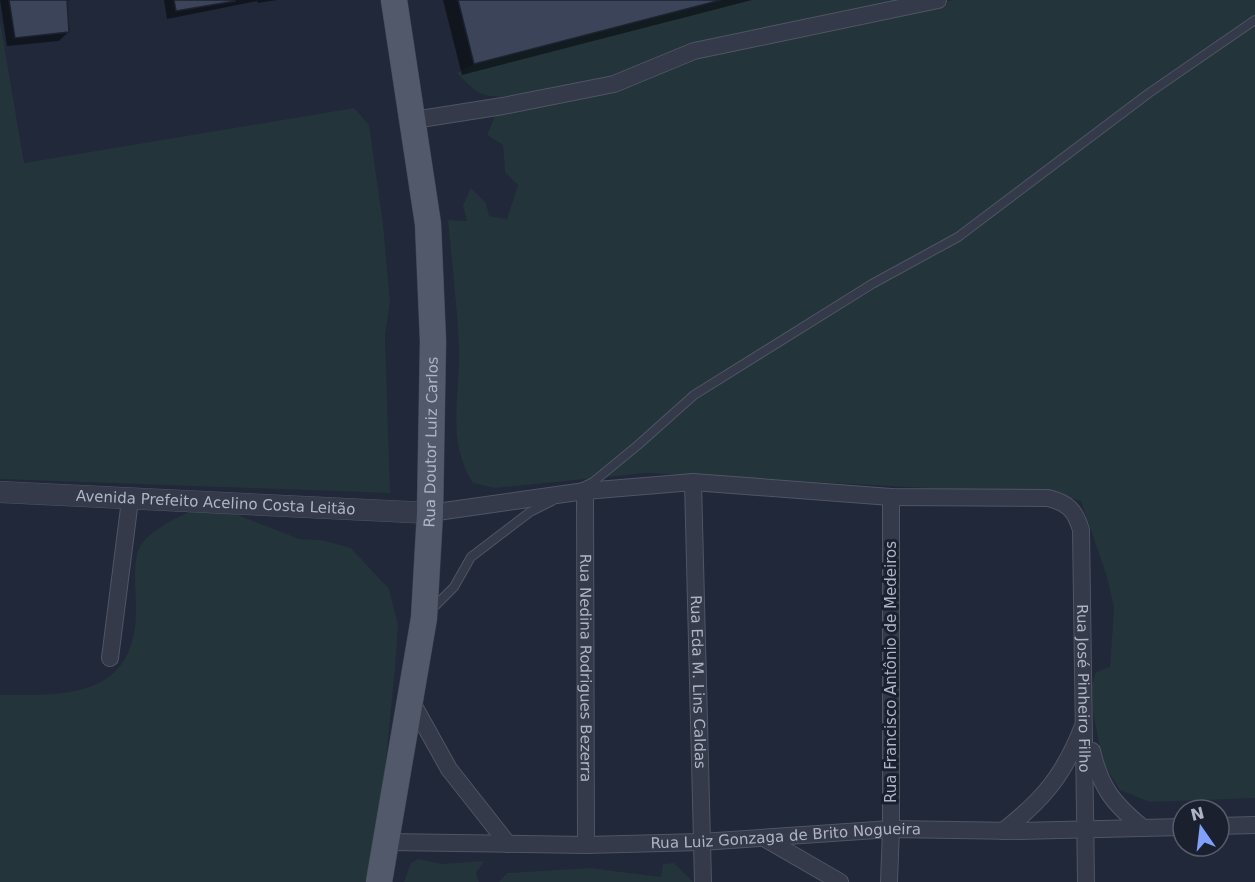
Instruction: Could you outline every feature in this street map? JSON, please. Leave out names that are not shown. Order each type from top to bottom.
[{"type":"main road","name":"Rua Doutor Luiz Carlos","points":[[379,882],[424,618],[430,513],[432,317],[428,224],[394,0]]},
{"type":"street","points":[[414,120],[503,106],[614,84],[694,51],[938,0]]},
{"type":"street","points":[[430,513],[578,492],[693,482],[891,497]]},
{"type":"street","name":"Rua Eda M. Lins Caldas","points":[[693,482],[703,882]]},
{"type":"street","name":"Avenida Prefeito Acelino Costa Leitão","points":[[0,492],[430,513]]},
{"type":"street","name":"Rua Nedina Rodrigues Bezerra","points":[[578,492],[586,844]]},
{"type":"street","name":"Rua José Pinheiro Filho","points":[[891,497],[1048,498],[1064,502],[1075,512],[1081,530],[1086,718],[1086,882]]},
{"type":"street","name":"Rua Francisco Antônio de Medeiros","points":[[889,882],[891,497]]},
{"type":"street","points":[[110,658],[130,500]]},
{"type":"street","points":[[409,698],[449,769],[508,844]]},
{"type":"street","points":[[1086,718],[1099,777],[1110,798],[1143,828]]},
{"type":"street","points":[[1003,831],[1035,806],[1056,780],[1076,744],[1086,718]]},
{"type":"street","points":[[1231,826],[1255,825]]},
{"type":"street","name":"Rua Luiz Gonzaga de Brito Nogueira","points":[[387,842],[508,844],[701,842],[891,829],[1003,831],[1171,827]]},
{"type":"street","points":[[764,838],[840,882]]},
{"type":"lane","points":[[424,618],[454,587],[471,557],[530,512],[578,492],[593,482],[694,395],[872,284],[958,237],[1149,93],[1255,20]]},
{"type":"shaded area","points":[[721,0],[905,0],[554,92],[497,97],[482,94],[472,88],[457,73],[474,64]]},
{"type":"shaded area","points":[[953,0],[1255,0],[1255,798],[1171,798],[1171,801],[1150,802],[1120,790],[1103,763],[1093,712],[1092,686],[1096,672],[1110,667],[1114,608],[1107,577],[1081,501],[1059,495],[646,473],[495,488],[473,483],[465,467],[457,434],[459,348],[448,220],[467,221],[463,205],[471,188],[486,203],[489,216],[507,219],[518,185],[505,172],[503,145],[487,135],[495,116],[631,86],[698,59]]},
{"type":"shaded area","points":[[0,21],[24,163],[354,108],[369,125],[383,224],[390,301],[385,336],[390,493],[0,479]]},
{"type":"shaded area","points":[[193,510],[225,510],[299,539],[322,540],[351,548],[389,589],[398,625],[395,669],[379,831],[365,882],[0,882],[0,695],[42,695],[83,689],[101,682],[116,671],[127,655],[134,633],[135,572],[140,546],[152,533]]},
{"type":"shaded area","points":[[418,859],[442,864],[484,861],[476,873],[479,882],[404,882],[411,863]]},
{"type":"shaded area","points":[[674,863],[693,882],[499,882],[507,873],[590,868],[661,877],[663,864]]},
{"type":"building","points":[[9,0],[67,0],[69,32],[15,38]]},
{"type":"building","points":[[174,0],[235,0],[235,1],[176,11]]},
{"type":"building","points":[[458,0],[721,0],[474,64]]}]
